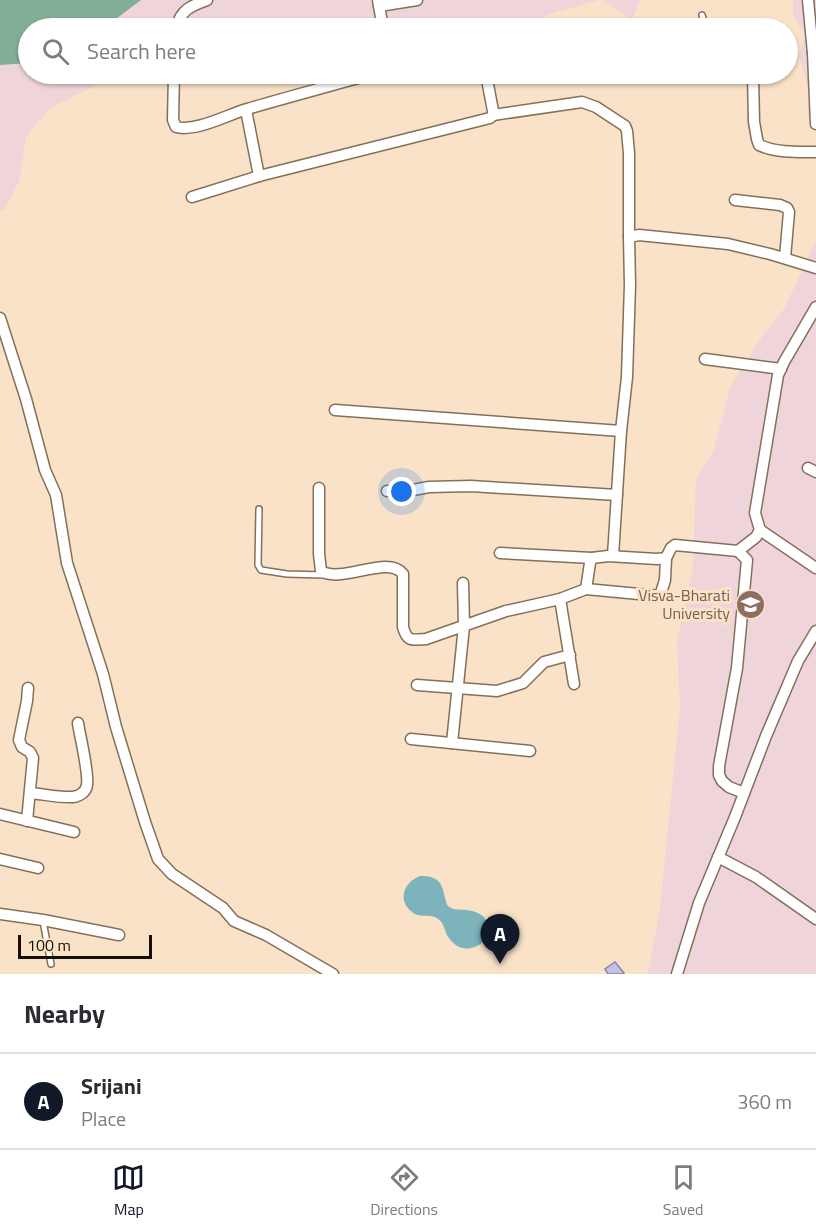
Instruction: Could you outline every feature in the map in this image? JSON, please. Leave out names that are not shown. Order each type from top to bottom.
[{"type":"street","points":[[179,18],[191,6],[207,0]]},
{"type":"street","points":[[381,18],[379,3],[417,0]]},
{"type":"street","points":[[808,0],[814,53],[816,124]]},
{"type":"street","points":[[174,84],[173,120],[176,127],[182,128],[196,127],[337,84]]},
{"type":"street","points":[[488,84],[493,115]]},
{"type":"street","points":[[753,84],[754,122],[759,145],[764,148],[790,152],[816,152]]},
{"type":"street","points":[[192,197],[259,176],[487,119],[493,115],[582,102],[596,107],[625,126],[629,153],[630,297],[627,377],[613,556]]},
{"type":"street","points":[[246,110],[259,176]]},
{"type":"street","points":[[735,200],[780,205],[787,208],[789,212],[785,258]]},
{"type":"street","points":[[628,237],[639,235],[728,244],[816,268]]},
{"type":"street","points":[[816,307],[778,375],[755,513],[760,530],[816,568]]},
{"type":"street","points":[[0,318],[26,399],[45,470],[56,495],[68,563],[158,859],[172,874],[223,908],[234,921],[266,935],[333,974]]},
{"type":"street","points":[[705,359],[781,369]]},
{"type":"street","points":[[335,411],[621,431]]},
{"type":"street","points":[[387,491],[402,492],[429,487],[471,486],[617,495]]},
{"type":"street","points":[[320,488],[321,571],[327,575],[336,575],[390,567],[399,569],[403,574],[403,627],[405,635],[414,640],[426,639],[506,610],[560,599],[586,589],[660,596],[665,580],[666,558],[675,545],[738,551],[747,560],[737,668],[719,775],[729,787],[744,793]]},
{"type":"street","points":[[738,551],[756,537],[760,530]]},
{"type":"street","points":[[500,553],[592,558],[613,556],[657,560],[666,558]]},
{"type":"street","points":[[586,589],[592,558]]},
{"type":"street","points":[[452,743],[464,626],[463,583]]},
{"type":"street","points":[[560,599],[574,684]]},
{"type":"street","points":[[677,974],[699,903],[798,661],[812,645],[816,631]]},
{"type":"street","points":[[417,685],[497,691],[523,683],[544,662],[570,655]]},
{"type":"street","points":[[27,821],[32,755],[22,747],[19,740],[28,688]]},
{"type":"street","points":[[30,793],[73,797],[84,792],[87,785],[86,768],[78,723]]},
{"type":"street","points":[[411,739],[530,751]]},
{"type":"street","points":[[0,814],[74,832]]},
{"type":"street","points":[[718,857],[756,877],[816,919]]},
{"type":"street","points":[[0,859],[38,868]]},
{"type":"street","points":[[0,914],[119,935]]},
{"type":"lane","points":[[259,509],[258,564],[261,570],[287,574],[327,575]]},
{"type":"lane","points":[[43,920],[51,964]]},
{"type":"shaded area","points":[[0,0],[599,0],[543,16],[543,18],[18,18],[18,84],[98,84],[49,109],[26,137],[19,181],[5,209],[0,210]]},
{"type":"shaded area","points":[[603,0],[640,0],[633,18],[628,18]]},
{"type":"shaded area","points":[[793,0],[816,0],[816,129],[807,113],[810,93],[799,57],[805,35],[798,23],[798,18],[793,14]]},
{"type":"shaded area","name":"Visva-Bharati University","points":[[816,241],[816,974],[648,974],[660,908],[680,708],[677,641],[693,567],[696,479],[714,450],[730,387],[763,335],[784,309]]},
{"type":"green space","points":[[0,0],[141,0],[117,18],[18,18],[18,64],[0,65]]},
{"type":"water","points":[[420,876],[435,878],[438,881],[450,908],[467,910],[484,917],[488,926],[482,943],[472,948],[462,948],[450,940],[443,924],[438,919],[415,914],[407,907],[404,897],[406,887]]},
{"type":"building","points":[[615,962],[623,974],[608,974],[605,969]]},
{"type":"place","name":"Visva-Bharati University","points":[[751,604]]},
{"type":"place","name":"Srijani","points":[[500,964]]}]
